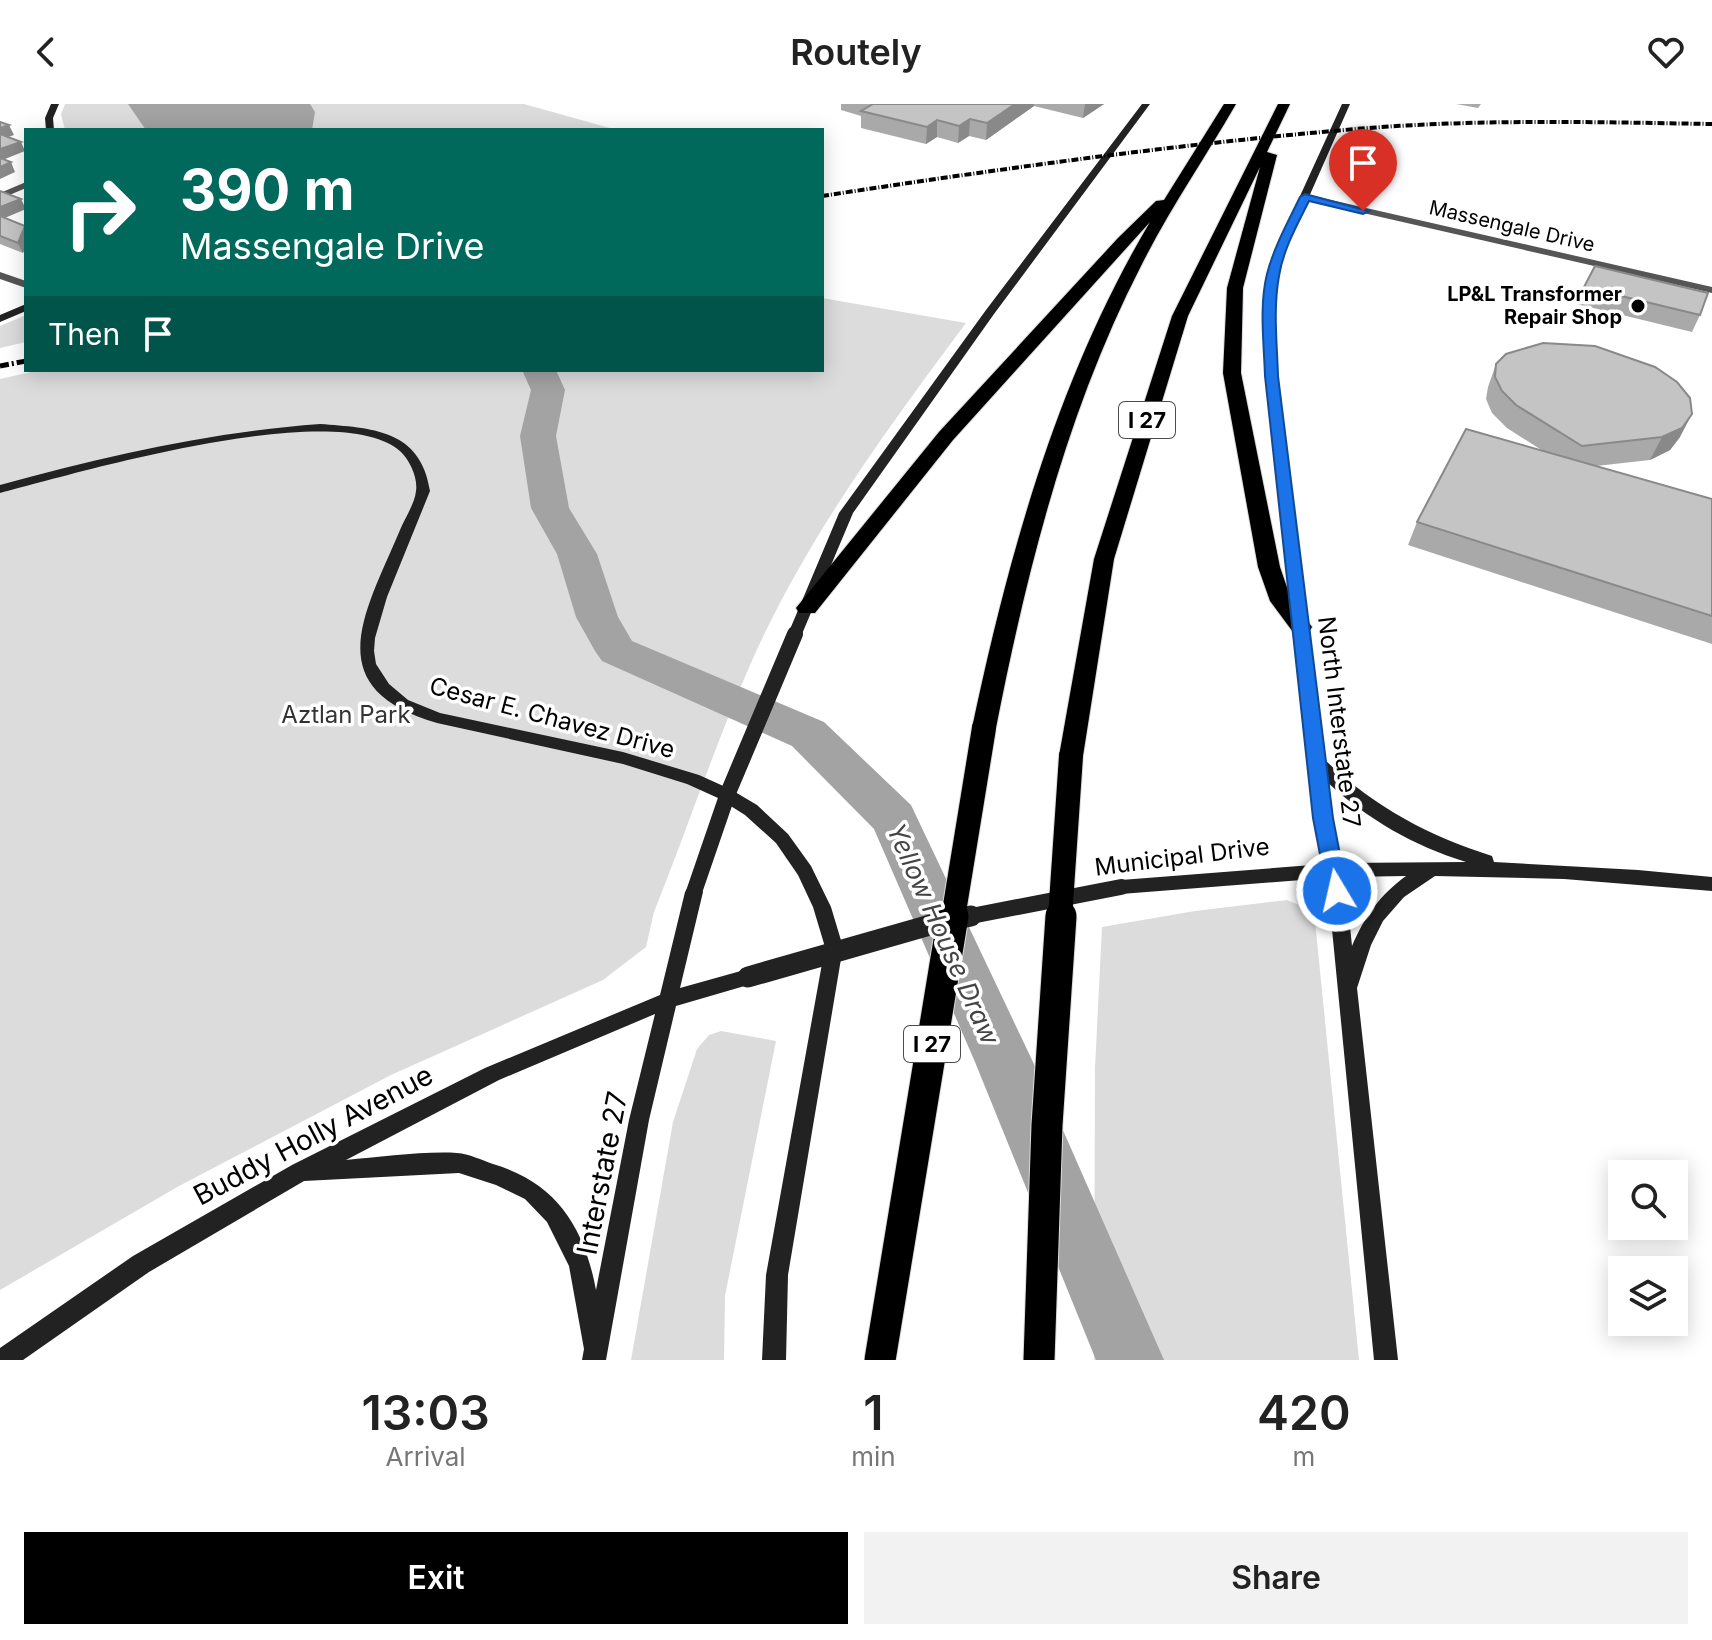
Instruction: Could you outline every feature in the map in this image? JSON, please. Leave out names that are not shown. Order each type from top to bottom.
[{"type":"highway","name":"I 27","points":[[880,1360],[999,650],[1058,450],[1110,317],[1133,267],[1230,104]]},
{"type":"highway","points":[[1285,104],[1235,288],[1232,373],[1269,567],[1281,601],[1301,627]]},
{"type":"highway","name":"I 27","points":[[1039,1360],[1047,1125],[1071,756],[1104,559],[1180,316],[1285,104]]},
{"type":"highway","points":[[807,608],[946,436],[1123,241],[1178,189]]},
{"type":"main road","points":[[50,128],[49,118],[55,104]]},
{"type":"main road","points":[[670,999],[694,892],[728,793],[846,513],[1146,104]]},
{"type":"main road","name":"North Interstate 27","points":[[1346,104],[1284,242],[1273,275],[1269,316],[1271,376],[1323,818],[1335,869],[1386,1360]]},
{"type":"main road","points":[[0,319],[24,308]]},
{"type":"main road","name":"Cesar E. Chavez Drive","points":[[0,489],[90,464],[279,430],[333,427],[383,436],[399,444],[414,459],[421,473],[423,491],[372,622],[365,650],[373,674],[393,697],[420,711],[457,722],[662,770],[707,786],[749,809],[781,837],[807,872],[818,894],[834,947],[777,1275],[774,1360]]},
{"type":"main road","points":[[1317,762],[1335,780],[1402,829],[1455,853],[1510,868]]},
{"type":"main road","points":[[1347,992],[1359,949],[1383,904],[1398,888],[1434,868]]},
{"type":"main road","name":"Municipal Drive","points":[[670,999],[937,923],[1121,887],[1335,869],[1434,868],[1510,868],[1637,875],[1712,884]]},
{"type":"main road","name":"Buddy Holly Avenue","points":[[3,1360],[141,1264],[300,1172],[492,1074],[670,999]]},
{"type":"main road","name":"Interstate 27","points":[[595,1356],[639,1120],[670,999]]},
{"type":"main road","points":[[300,1172],[459,1163],[500,1176],[533,1192],[555,1214],[580,1264],[595,1356]]},
{"type":"street","points":[[0,196],[24,186]]},
{"type":"street","name":"Massengale Drive","points":[[1305,197],[1712,290]]},
{"type":"street","points":[[0,275],[24,284]]},
{"type":"green space","points":[[65,104],[524,104],[610,128],[64,128],[61,114]]},
{"type":"green space","name":"Aztlan Park","points":[[824,298],[966,323],[851,484],[824,525],[776,611],[740,687],[715,751],[654,912],[646,947],[603,980],[391,1075],[179,1186],[0,1290],[0,379],[31,372],[824,372]]},
{"type":"green space","points":[[24,316],[24,342],[0,348],[0,326]]},
{"type":"green space","points":[[1287,900],[1314,911],[1359,1360],[1094,1360],[1095,1068],[1102,927],[1195,911]]},
{"type":"green space","points":[[721,1031],[776,1041],[725,1296],[724,1360],[631,1360],[673,1122],[697,1049],[709,1035]]},
{"type":"shaded area","points":[[128,104],[310,104],[315,112],[312,128],[145,128]]},
{"type":"building","points":[[873,104],[1015,104],[987,123],[970,119],[959,126],[937,120],[927,127],[861,111]]},
{"type":"building","points":[[0,134],[21,142],[0,149]]},
{"type":"building","points":[[0,158],[11,162],[0,167]]},
{"type":"building","points":[[0,191],[21,199],[0,207]]},
{"type":"building","points":[[0,216],[24,226],[18,243],[0,236]]},
{"type":"building","points":[[1595,266],[1708,293],[1700,315],[1584,287]]},
{"type":"building","points":[[1543,343],[1595,346],[1655,367],[1677,382],[1690,398],[1692,414],[1682,428],[1662,437],[1582,446],[1516,405],[1502,391],[1495,377],[1496,364],[1506,354]]},
{"type":"building","points":[[1466,429],[1712,499],[1712,616],[1417,522]]},
{"type":"waterway","name":"Yellow House Draw","points":[[540,372],[548,390],[538,436],[550,508],[577,554],[597,617],[617,651],[808,734],[894,818],[1004,1062],[1130,1360]]},
{"type":"railway","points":[[824,196],[1088,158],[1356,129],[1489,122],[1712,124]]},
{"type":"railway","points":[[0,366],[24,361]]},
{"type":"place","name":"LP&L Transformer Repair Shop","points":[[1638,306]]},
{"type":"route","points":[[1337,891],[1323,818],[1271,376],[1269,316],[1273,275],[1305,197],[1363,211]]}]
